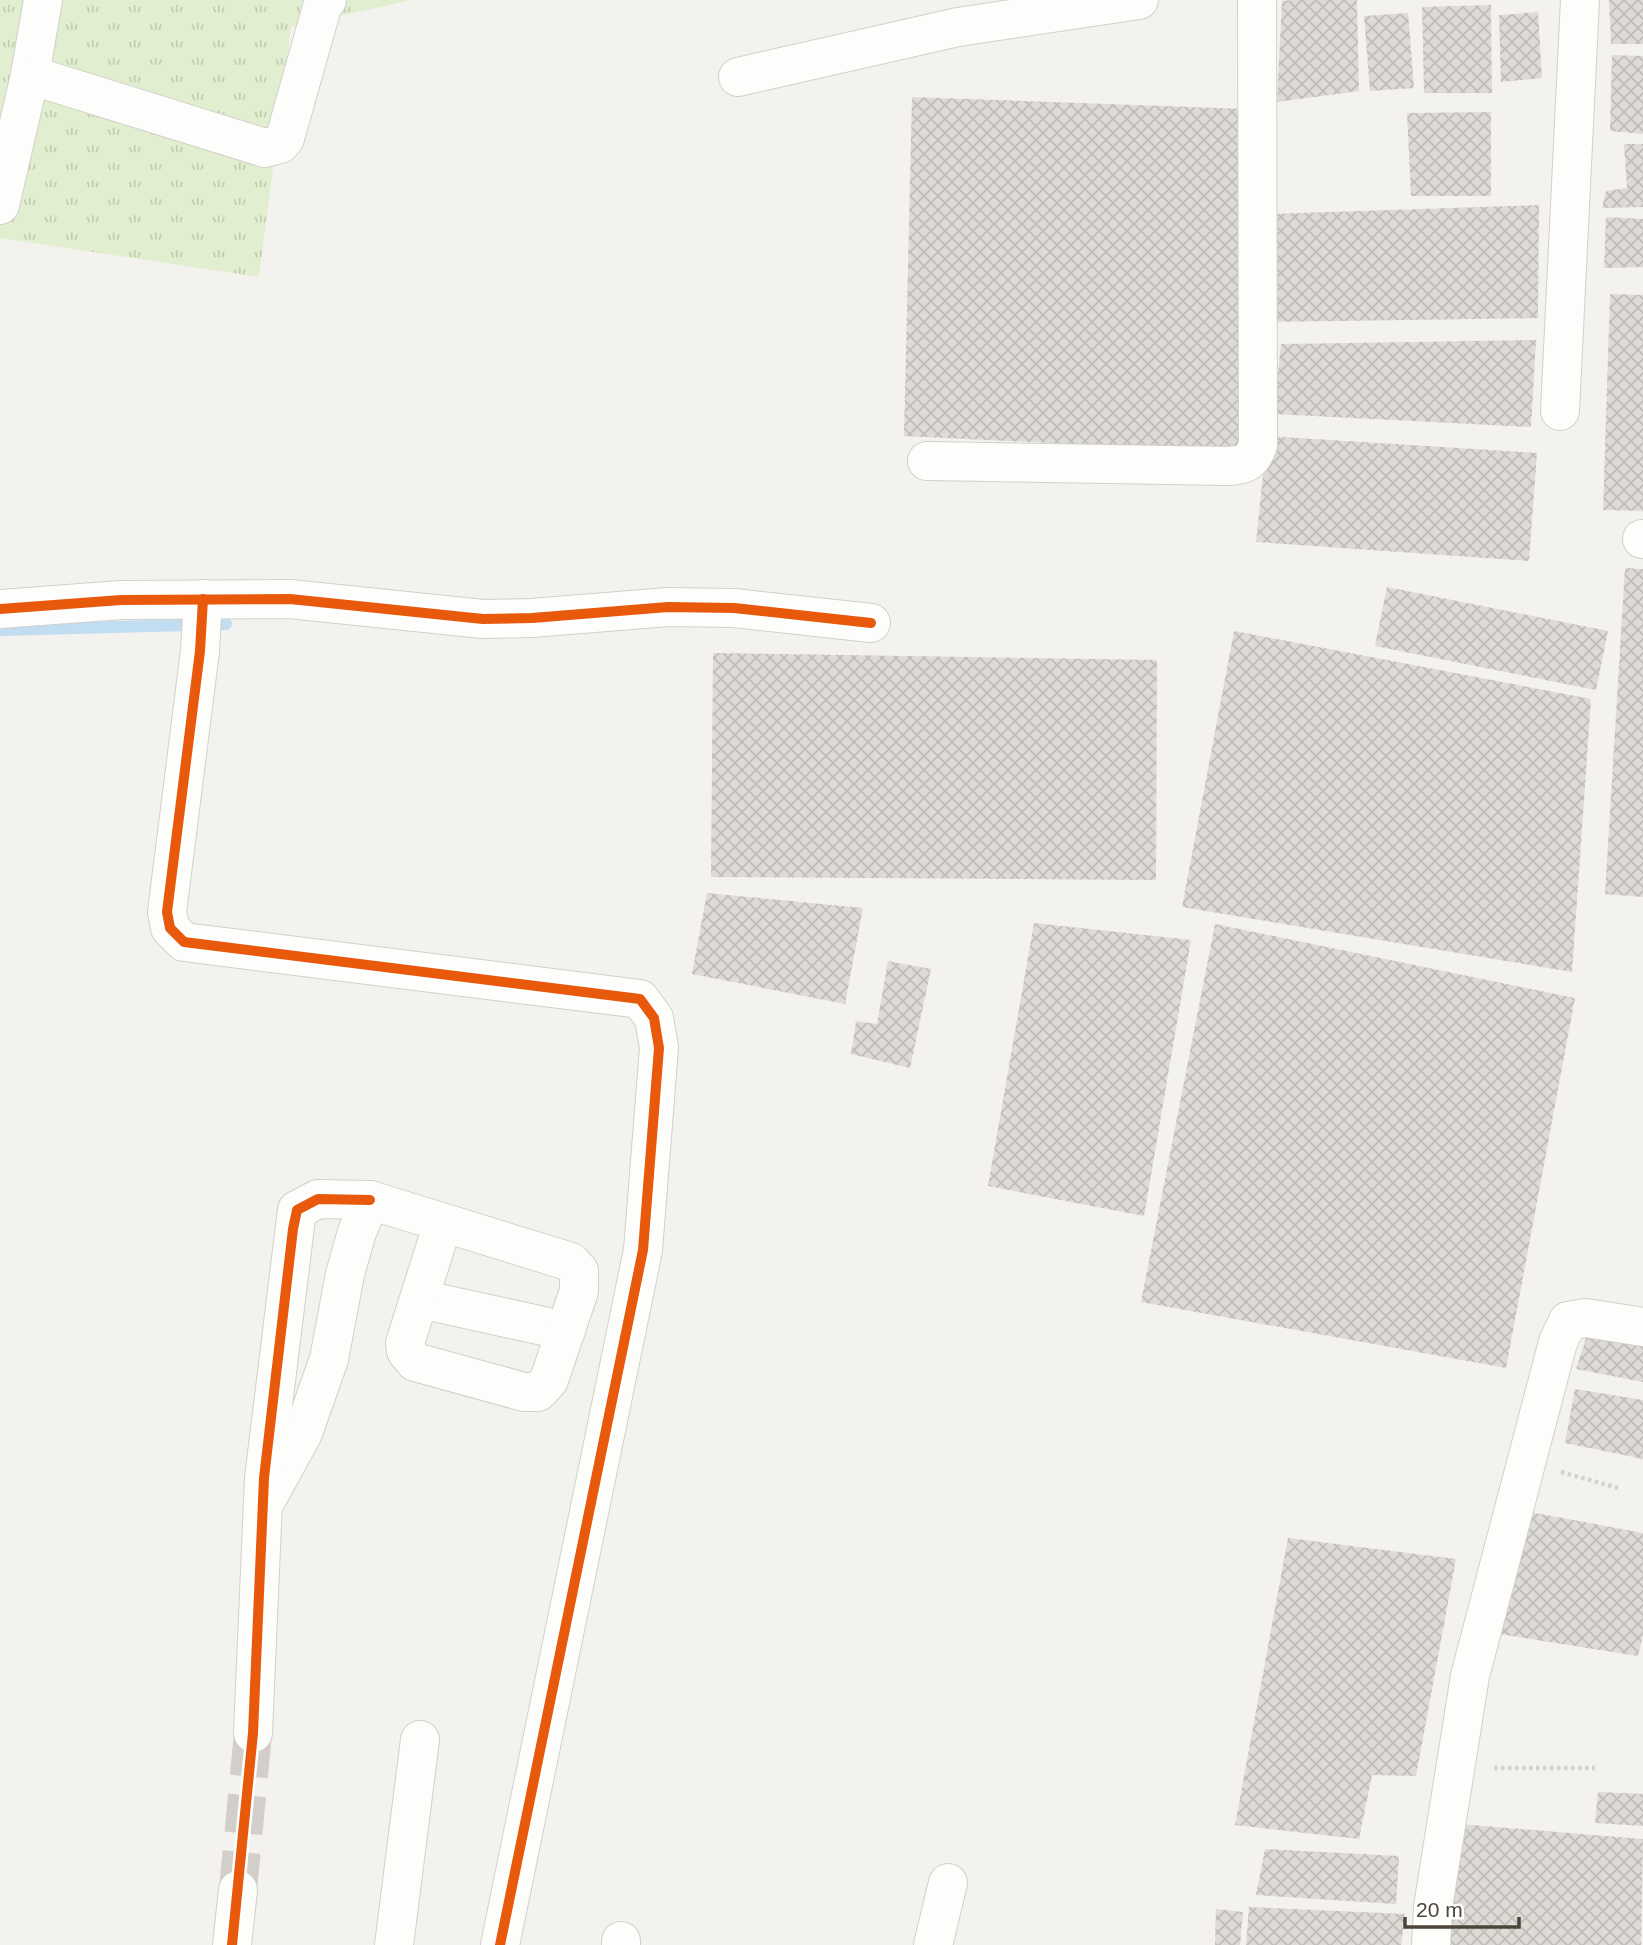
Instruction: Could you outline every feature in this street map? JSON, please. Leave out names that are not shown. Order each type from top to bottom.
[{"type":"street","points":[[0,205],[30,75],[43,0]]},
{"type":"street","points":[[30,75],[265,148],[273,147],[285,138],[322,6],[327,0]]},
{"type":"street","points":[[738,77],[958,27],[1139,0]]},
{"type":"street","points":[[927,461],[1227,466],[1243,465],[1253,459],[1258,445],[1257,0]]},
{"type":"street","points":[[1560,411],[1580,0]]},
{"type":"street","points":[[0,609],[121,600],[202,613],[290,599],[494,620],[668,607],[734,608],[871,623]]},
{"type":"street","points":[[202,613],[167,912],[170,928],[184,942],[640,999],[654,1018],[659,1048],[643,1250],[500,1945]]},
{"type":"street","points":[[253,1733],[264,1478],[297,1210],[318,1199],[370,1200],[571,1262],[579,1271],[579,1291],[549,1380],[538,1392],[524,1392],[415,1362],[406,1352],[405,1343],[443,1223]]},
{"type":"street","points":[[264,1504],[303,1433],[328,1359],[345,1274],[357,1232],[370,1200]]},
{"type":"street","points":[[420,1298],[566,1331]]},
{"type":"street","points":[[1431,1945],[1433,1908],[1471,1676],[1558,1342],[1568,1321],[1586,1318],[1643,1327]]},
{"type":"street","points":[[394,1945],[420,1740]]},
{"type":"street","points":[[933,1945],[948,1883]]},
{"type":"street","points":[[232,1945],[238,1890]]},
{"type":"path","points":[[1526,1462],[1618,1488]]},
{"type":"path","points":[[1454,1768],[1595,1768]]},
{"type":"green space","points":[[0,0],[411,0],[291,27],[259,277],[0,238]]},
{"type":"building","points":[[1357,0],[1359,91],[1277,102],[1282,1]]},
{"type":"building","points":[[1609,0],[1643,0],[1643,44],[1611,44]]},
{"type":"building","points":[[1491,5],[1492,93],[1424,93],[1422,7]]},
{"type":"building","points":[[1538,12],[1542,78],[1501,82],[1499,15]]},
{"type":"building","points":[[1408,13],[1414,88],[1370,91],[1364,16]]},
{"type":"building","points":[[1612,55],[1643,56],[1643,134],[1610,131]]},
{"type":"building","points":[[912,97],[1247,109],[1242,452],[904,436]]},
{"type":"building","points":[[1491,112],[1491,196],[1411,196],[1407,113]]},
{"type":"building","points":[[1624,144],[1643,144],[1643,207],[1602,208],[1606,191],[1627,188]]},
{"type":"building","points":[[1539,205],[1538,318],[1268,322],[1270,214]]},
{"type":"building","points":[[1606,217],[1643,219],[1643,267],[1604,268]]},
{"type":"building","points":[[1610,294],[1643,295],[1643,511],[1603,510]]},
{"type":"building","points":[[1536,340],[1531,427],[1274,414],[1281,344]]},
{"type":"building","points":[[1267,436],[1537,453],[1529,561],[1256,542]]},
{"type":"building","points":[[1625,568],[1643,569],[1643,897],[1605,894]]},
{"type":"building","points":[[1387,587],[1608,631],[1596,690],[1375,646]]},
{"type":"building","points":[[1234,631],[1591,699],[1572,972],[1182,907]]},
{"type":"building","points":[[713,653],[1157,660],[1156,880],[711,877]]},
{"type":"building","points":[[707,893],[863,908],[845,1004],[692,974]]},
{"type":"building","points":[[1034,923],[1191,940],[1144,1216],[988,1186]]},
{"type":"building","points":[[1215,924],[1575,998],[1506,1368],[1141,1302]]},
{"type":"building","points":[[888,961],[931,969],[910,1068],[851,1054],[856,1021],[877,1024]]},
{"type":"building","points":[[1587,1335],[1643,1346],[1643,1382],[1576,1369]]},
{"type":"building","points":[[1575,1389],[1643,1400],[1643,1459],[1565,1443]]},
{"type":"building","points":[[1525,1511],[1643,1533],[1643,1635],[1638,1656],[1493,1633]]},
{"type":"building","points":[[1288,1538],[1456,1559],[1416,1776],[1372,1775],[1359,1839],[1235,1825]]},
{"type":"building","points":[[1598,1792],[1643,1794],[1643,1826],[1595,1823]]},
{"type":"building","points":[[1460,1824],[1643,1839],[1641,1945],[1443,1945]]},
{"type":"building","points":[[1265,1849],[1399,1856],[1396,1904],[1256,1895]]},
{"type":"building","points":[[1249,1907],[1405,1914],[1401,1945],[1246,1945]]},
{"type":"building","points":[[1216,1909],[1243,1912],[1240,1945],[1215,1945]]},
{"type":"waterway","points":[[0,630],[226,624]]},
{"type":"tunnel","points":[[238,1890],[253,1733]]},
{"type":"cycle path","points":[[203,599],[200,651],[167,912],[170,928],[184,942],[640,999],[654,1018],[659,1048],[643,1250],[500,1945]]},
{"type":"cycle path","points":[[0,609],[121,600],[290,599],[483,619],[532,618],[668,607],[734,608],[871,623]]},
{"type":"cycle path","points":[[232,1945],[253,1733],[264,1478],[293,1229],[297,1210],[318,1199],[370,1200]]}]
